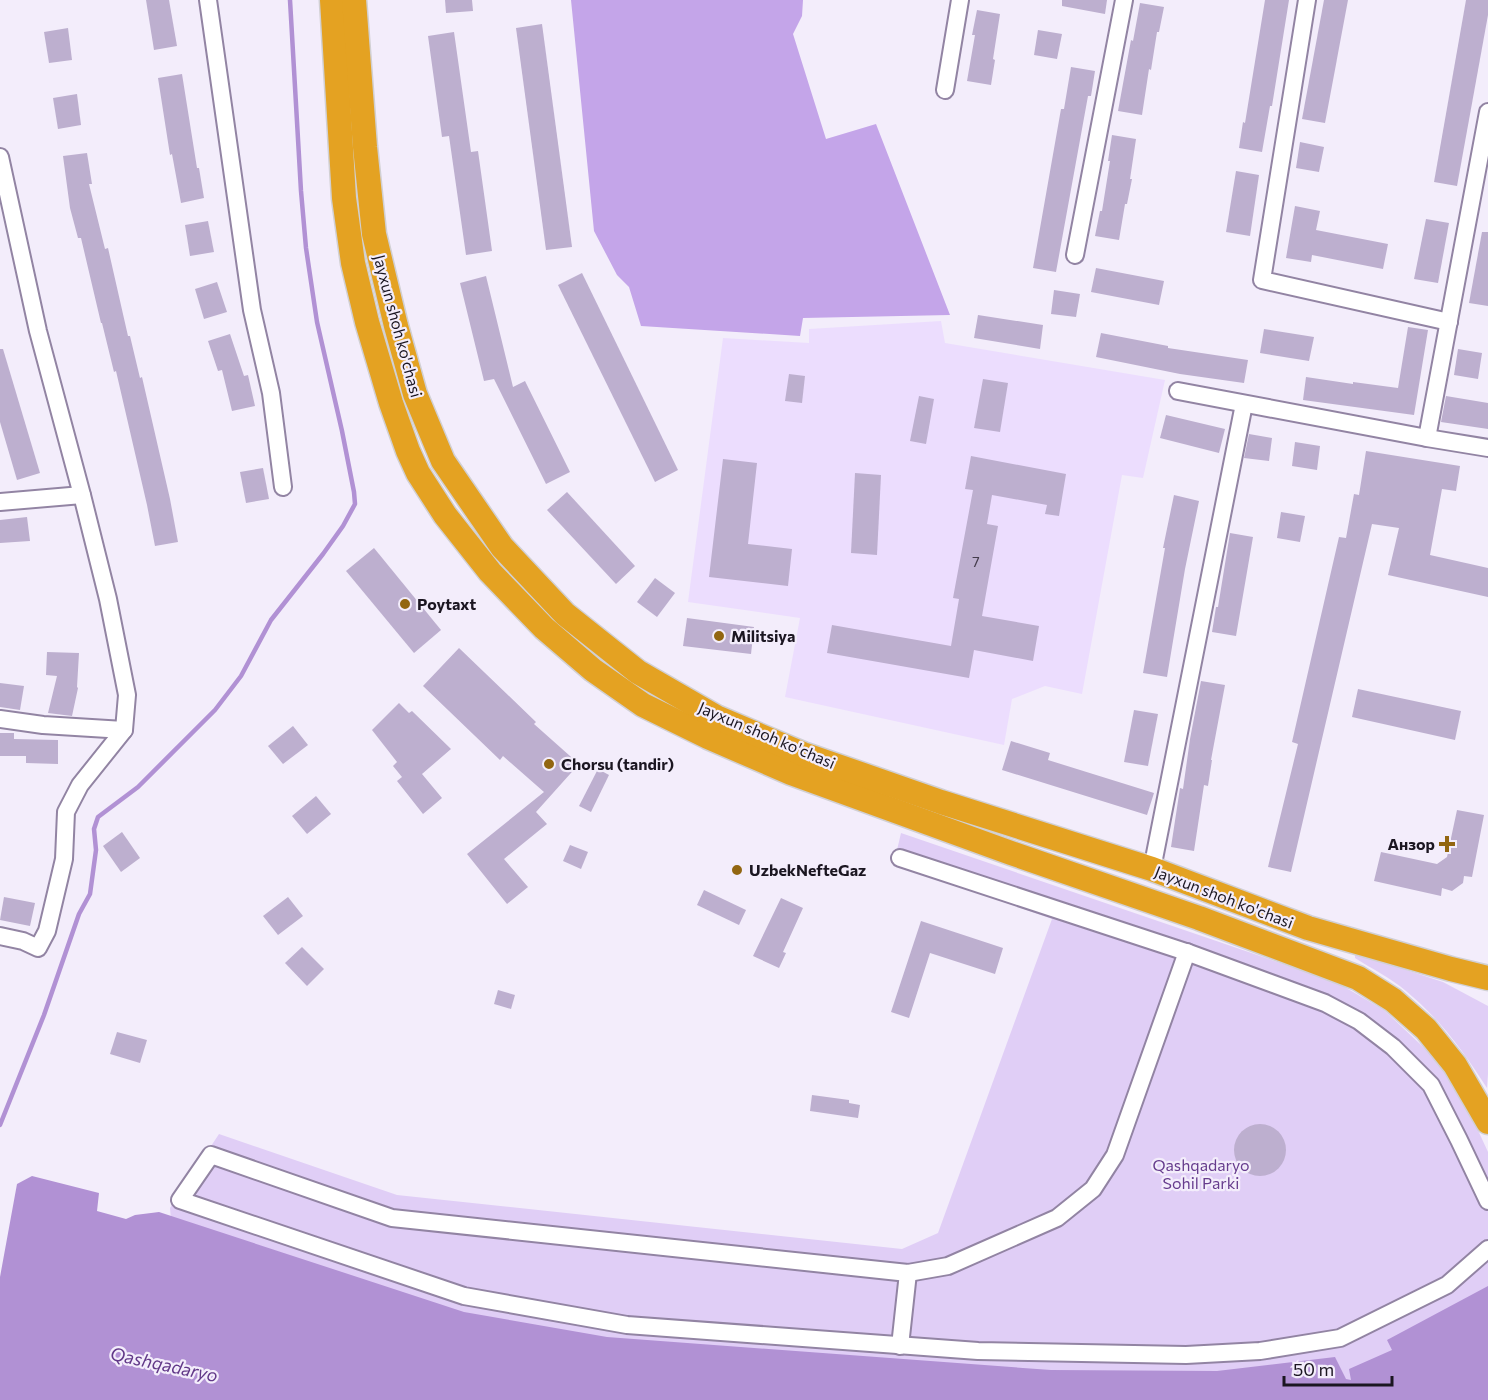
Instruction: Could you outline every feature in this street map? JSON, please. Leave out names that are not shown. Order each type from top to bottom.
[{"type":"highway","name":"Jayxun shoh ko'chasi","points":[[332,0],[344,198],[352,252],[367,322],[391,403],[418,472],[445,515],[490,572],[544,628],[593,670],[643,705],[708,737],[791,773],[1199,918],[1358,978],[1393,1000],[1426,1029],[1455,1065],[1488,1122]]},
{"type":"highway","name":"Jayxun shoh ko'chasi","points":[[354,0],[364,147],[374,234],[415,394],[443,461],[502,547],[565,614],[638,672],[716,717],[803,754],[940,802],[1152,869],[1308,928],[1488,978]]},
{"type":"highway","points":[[1297,954],[1308,928]]},
{"type":"street","points":[[208,0],[252,310],[271,393],[283,487]]},
{"type":"street","points":[[945,90],[960,0]]},
{"type":"street","points":[[1075,255],[1124,0]]},
{"type":"street","points":[[1307,0],[1262,280],[1449,322]]},
{"type":"street","points":[[1427,438],[1488,112]]},
{"type":"street","points":[[0,157],[38,331],[108,599],[127,695],[124,730],[80,785],[66,812],[64,859],[47,931],[38,948],[23,941],[0,936]]},
{"type":"street","points":[[1178,391],[1488,448]]},
{"type":"street","points":[[1152,869],[1244,404]]},
{"type":"street","points":[[0,502],[82,495]]},
{"type":"street","points":[[0,719],[43,725],[124,730]]},
{"type":"street","points":[[900,858],[1187,952],[1325,1003],[1359,1021],[1394,1047],[1431,1085],[1488,1201]]},
{"type":"street","points":[[1187,952],[1115,1155],[1093,1188],[1057,1218],[948,1266],[908,1273],[392,1218],[211,1155],[180,1200],[464,1296],[627,1325],[978,1351],[1175,1355],[1260,1351],[1340,1338],[1446,1285],[1488,1249]]},
{"type":"street","points":[[900,1346],[908,1273]]},
{"type":"shaded area","points":[[571,0],[803,0],[802,16],[793,34],[826,139],[876,124],[950,315],[803,318],[800,336],[641,326],[629,287],[617,275],[594,231]]},
{"type":"shaded area","points":[[941,321],[945,343],[1165,380],[1143,478],[1122,475],[1082,694],[1045,686],[1012,699],[1004,745],[785,697],[800,618],[688,602],[723,338],[809,343],[809,329]]},
{"type":"green space","name":"Qashqadaryo Sohil Parki","points":[[901,833],[1336,982],[1384,1010],[1436,1059],[1464,1100],[1488,1152],[1488,1400],[187,1400],[170,1208],[219,1134],[397,1195],[902,1249],[938,1233],[1052,919],[894,863]]},
{"type":"green space","points":[[1355,953],[1443,982],[1488,1006],[1487,1088],[1460,1049],[1429,1012],[1400,986],[1355,958]]},
{"type":"water","name":"Qashqadaryo","points":[[32,1176],[99,1193],[97,1211],[126,1219],[135,1215],[159,1212],[464,1312],[607,1337],[1051,1370],[1217,1371],[1335,1357],[1346,1379],[1351,1380],[1349,1369],[1392,1350],[1387,1340],[1488,1286],[1488,1400],[0,1400],[0,1277],[17,1184]]},
{"type":"building","points":[[146,0],[169,0],[177,46],[154,50]]},
{"type":"building","points":[[445,0],[472,0],[473,11],[446,13]]},
{"type":"building","points":[[1062,0],[1107,0],[1105,14],[1062,6]]},
{"type":"building","points":[[1265,0],[1289,0],[1272,106],[1270,106],[1262,152],[1239,148]]},
{"type":"building","points":[[1324,0],[1348,0],[1325,123],[1302,119]]},
{"type":"building","points":[[1466,0],[1488,0],[1488,15],[1457,186],[1434,182]]},
{"type":"building","points":[[1140,3],[1164,7],[1159,32],[1157,32],[1151,70],[1149,69],[1142,115],[1118,111]]},
{"type":"building","points":[[977,10],[1000,14],[991,85],[967,81]]},
{"type":"building","points":[[542,24],[572,247],[546,250],[516,28]]},
{"type":"building","points":[[68,28],[72,60],[49,63],[44,32]]},
{"type":"building","points":[[1038,30],[1062,34],[1057,59],[1034,55]]},
{"type":"building","points":[[454,32],[471,152],[478,151],[492,251],[466,255],[449,136],[442,137],[428,36]]},
{"type":"building","points":[[1071,67],[1095,71],[1091,96],[1088,96],[1056,272],[1033,268],[1061,109],[1064,109]]},
{"type":"building","points":[[182,74],[204,198],[181,203],[172,154],[170,155],[158,78]]},
{"type":"building","points":[[77,94],[81,125],[58,129],[53,98]]},
{"type":"building","points":[[1112,135],[1136,139],[1130,179],[1132,179],[1119,240],[1095,236],[1100,211],[1102,211]]},
{"type":"building","points":[[1300,142],[1324,147],[1319,172],[1296,168]]},
{"type":"building","points":[[87,153],[92,184],[89,184],[105,249],[108,248],[128,336],[130,336],[140,378],[142,377],[178,542],[155,546],[116,371],[114,372],[101,323],[81,238],[78,238],[70,208],[63,156]]},
{"type":"building","points":[[1236,171],[1259,175],[1250,236],[1226,232]]},
{"type":"building","points":[[1295,206],[1320,211],[1316,230],[1388,244],[1383,269],[1312,255],[1311,262],[1286,258]]},
{"type":"building","points":[[1426,219],[1449,223],[1438,283],[1414,279]]},
{"type":"building","points":[[208,221],[214,252],[190,256],[185,225]]},
{"type":"building","points":[[1482,232],[1488,232],[1488,306],[1469,303]]},
{"type":"building","points":[[1096,268],[1164,281],[1159,305],[1091,292]]},
{"type":"building","points":[[582,273],[678,470],[655,482],[558,285]]},
{"type":"building","points":[[486,276],[513,387],[525,381],[570,472],[546,484],[494,379],[484,381],[460,283]]},
{"type":"building","points":[[217,282],[227,312],[204,319],[195,289]]},
{"type":"building","points":[[1054,290],[1080,294],[1076,317],[1051,314]]},
{"type":"building","points":[[978,315],[1043,325],[1040,349],[974,338]]},
{"type":"building","points":[[1408,327],[1428,330],[1414,415],[1303,400],[1306,377],[1398,388]]},
{"type":"building","points":[[1264,329],[1314,337],[1309,361],[1260,353]]},
{"type":"building","points":[[1101,333],[1168,346],[1168,348],[1248,360],[1244,383],[1180,374],[1096,357]]},
{"type":"building","points":[[230,334],[244,376],[248,375],[255,406],[232,411],[222,370],[218,371],[208,341]]},
{"type":"building","points":[[0,349],[3,349],[40,473],[17,480],[0,422]]},
{"type":"building","points":[[1458,349],[1482,353],[1478,379],[1454,375]]},
{"type":"building","points":[[789,374],[805,376],[802,403],[785,401]]},
{"type":"building","points":[[983,379],[1008,383],[1000,432],[974,428]]},
{"type":"building","points":[[919,396],[934,399],[926,444],[910,441]]},
{"type":"building","points":[[1446,396],[1488,403],[1488,429],[1441,422]]},
{"type":"building","points":[[1166,415],[1225,429],[1219,453],[1160,438]]},
{"type":"building","points":[[1249,434],[1272,438],[1269,461],[1244,458]]},
{"type":"building","points":[[1295,442],[1320,446],[1317,470],[1292,466]]},
{"type":"building","points":[[1366,451],[1460,466],[1456,491],[1442,489],[1430,555],[1488,568],[1488,597],[1388,575],[1399,528],[1372,524],[1291,872],[1268,867],[1298,744],[1292,742],[1339,537],[1346,538],[1354,494],[1359,495]]},
{"type":"building","points":[[971,456],[1066,474],[1059,516],[1045,514],[1047,505],[992,495],[987,524],[998,526],[982,616],[1039,626],[1033,661],[974,650],[969,678],[827,653],[832,625],[951,646],[959,599],[953,598],[973,490],[965,489]]},
{"type":"building","points":[[723,459],[757,463],[748,544],[792,549],[788,586],[709,577]]},
{"type":"building","points":[[263,468],[269,499],[246,503],[240,472]]},
{"type":"building","points":[[855,473],[881,475],[877,555],[851,553]]},
{"type":"building","points":[[567,492],[635,566],[616,584],[547,510]]},
{"type":"building","points":[[1174,495],[1199,501],[1167,677],[1143,673]]},
{"type":"building","points":[[1281,512],[1305,516],[1300,542],[1277,538]]},
{"type":"building","points":[[27,517],[30,541],[0,543],[0,520]]},
{"type":"building","points":[[1230,533],[1253,537],[1236,636],[1212,632]]},
{"type":"building","points":[[374,548],[441,630],[414,653],[346,571]]},
{"type":"building","points":[[655,578],[675,593],[657,617],[637,602]]},
{"type":"building","name":"Militsiya","points":[[687,618],[754,627],[751,654],[683,646]]},
{"type":"building","points":[[459,648],[536,722],[534,724],[579,764],[536,812],[547,824],[504,859],[528,887],[507,904],[467,854],[544,792],[503,756],[500,760],[423,686]]},
{"type":"building","points":[[47,652],[79,653],[78,688],[72,716],[48,713],[57,676],[46,675]]},
{"type":"building","points":[[1201,681],[1225,685],[1208,786],[1204,785],[1194,851],[1171,847]]},
{"type":"building","points":[[0,683],[24,686],[20,710],[0,707]]},
{"type":"building","points":[[1358,689],[1461,711],[1455,740],[1352,717]]},
{"type":"building","points":[[399,703],[409,713],[412,711],[451,749],[422,774],[442,798],[423,814],[397,781],[402,777],[393,766],[397,762],[372,730]]},
{"type":"building","points":[[1134,710],[1158,714],[1148,766],[1124,762]]},
{"type":"building","points":[[293,726],[308,745],[283,764],[268,746]]},
{"type":"building","points":[[0,733],[14,733],[14,739],[58,740],[58,764],[26,763],[26,756],[0,756]]},
{"type":"building","points":[[1011,741],[1050,753],[1048,760],[1154,793],[1147,815],[1002,770]]},
{"type":"building","points":[[598,769],[609,775],[591,812],[579,806]]},
{"type":"building","points":[[316,796],[331,814],[307,834],[292,816]]},
{"type":"building","points":[[1457,810],[1484,815],[1472,877],[1464,876],[1463,883],[1452,891],[1442,888],[1441,896],[1374,881],[1381,852],[1437,864],[1447,857]]},
{"type":"building","points":[[122,832],[140,858],[121,872],[103,846]]},
{"type":"building","points":[[570,845],[588,852],[581,869],[563,861]]},
{"type":"building","points":[[704,890],[746,910],[739,925],[697,905]]},
{"type":"building","points":[[4,897],[35,903],[30,926],[0,920]]},
{"type":"building","points":[[288,897],[303,916],[278,935],[263,916]]},
{"type":"building","points":[[781,898],[803,908],[783,952],[786,953],[779,968],[753,956]]},
{"type":"building","points":[[921,921],[1003,948],[995,974],[930,953],[909,1018],[891,1012]]},
{"type":"building","points":[[302,947],[324,969],[307,986],[285,963]]},
{"type":"building","points":[[498,990],[515,995],[511,1009],[494,1004]]},
{"type":"building","points":[[117,1032],[147,1040],[140,1063],[110,1054]]},
{"type":"building","points":[[812,1095],[849,1100],[849,1103],[860,1105],[858,1118],[810,1111]]},
{"type":"building","points":[[1260,1124],[1270,1126],[1278,1132],[1284,1140],[1286,1150],[1284,1160],[1278,1168],[1270,1174],[1260,1176],[1250,1174],[1242,1168],[1236,1160],[1234,1150],[1236,1140],[1242,1132],[1250,1126]]},
{"type":"waterway","points":[[0,1125],[44,1015],[79,914],[90,894],[96,850],[94,829],[98,817],[138,787],[215,710],[241,676],[271,620],[323,554],[355,504],[342,431],[317,322],[306,248],[290,0]]},
{"type":"place","name":"Poytaxt","points":[[405,604]]},
{"type":"place","name":"Militsiya","points":[[719,636]]},
{"type":"place","name":"Chorsu (tandir)","points":[[549,764]]},
{"type":"place","name":"Анзор","points":[[1447,844]]},
{"type":"place","name":"UzbekNefteGaz","points":[[737,870]]}]
